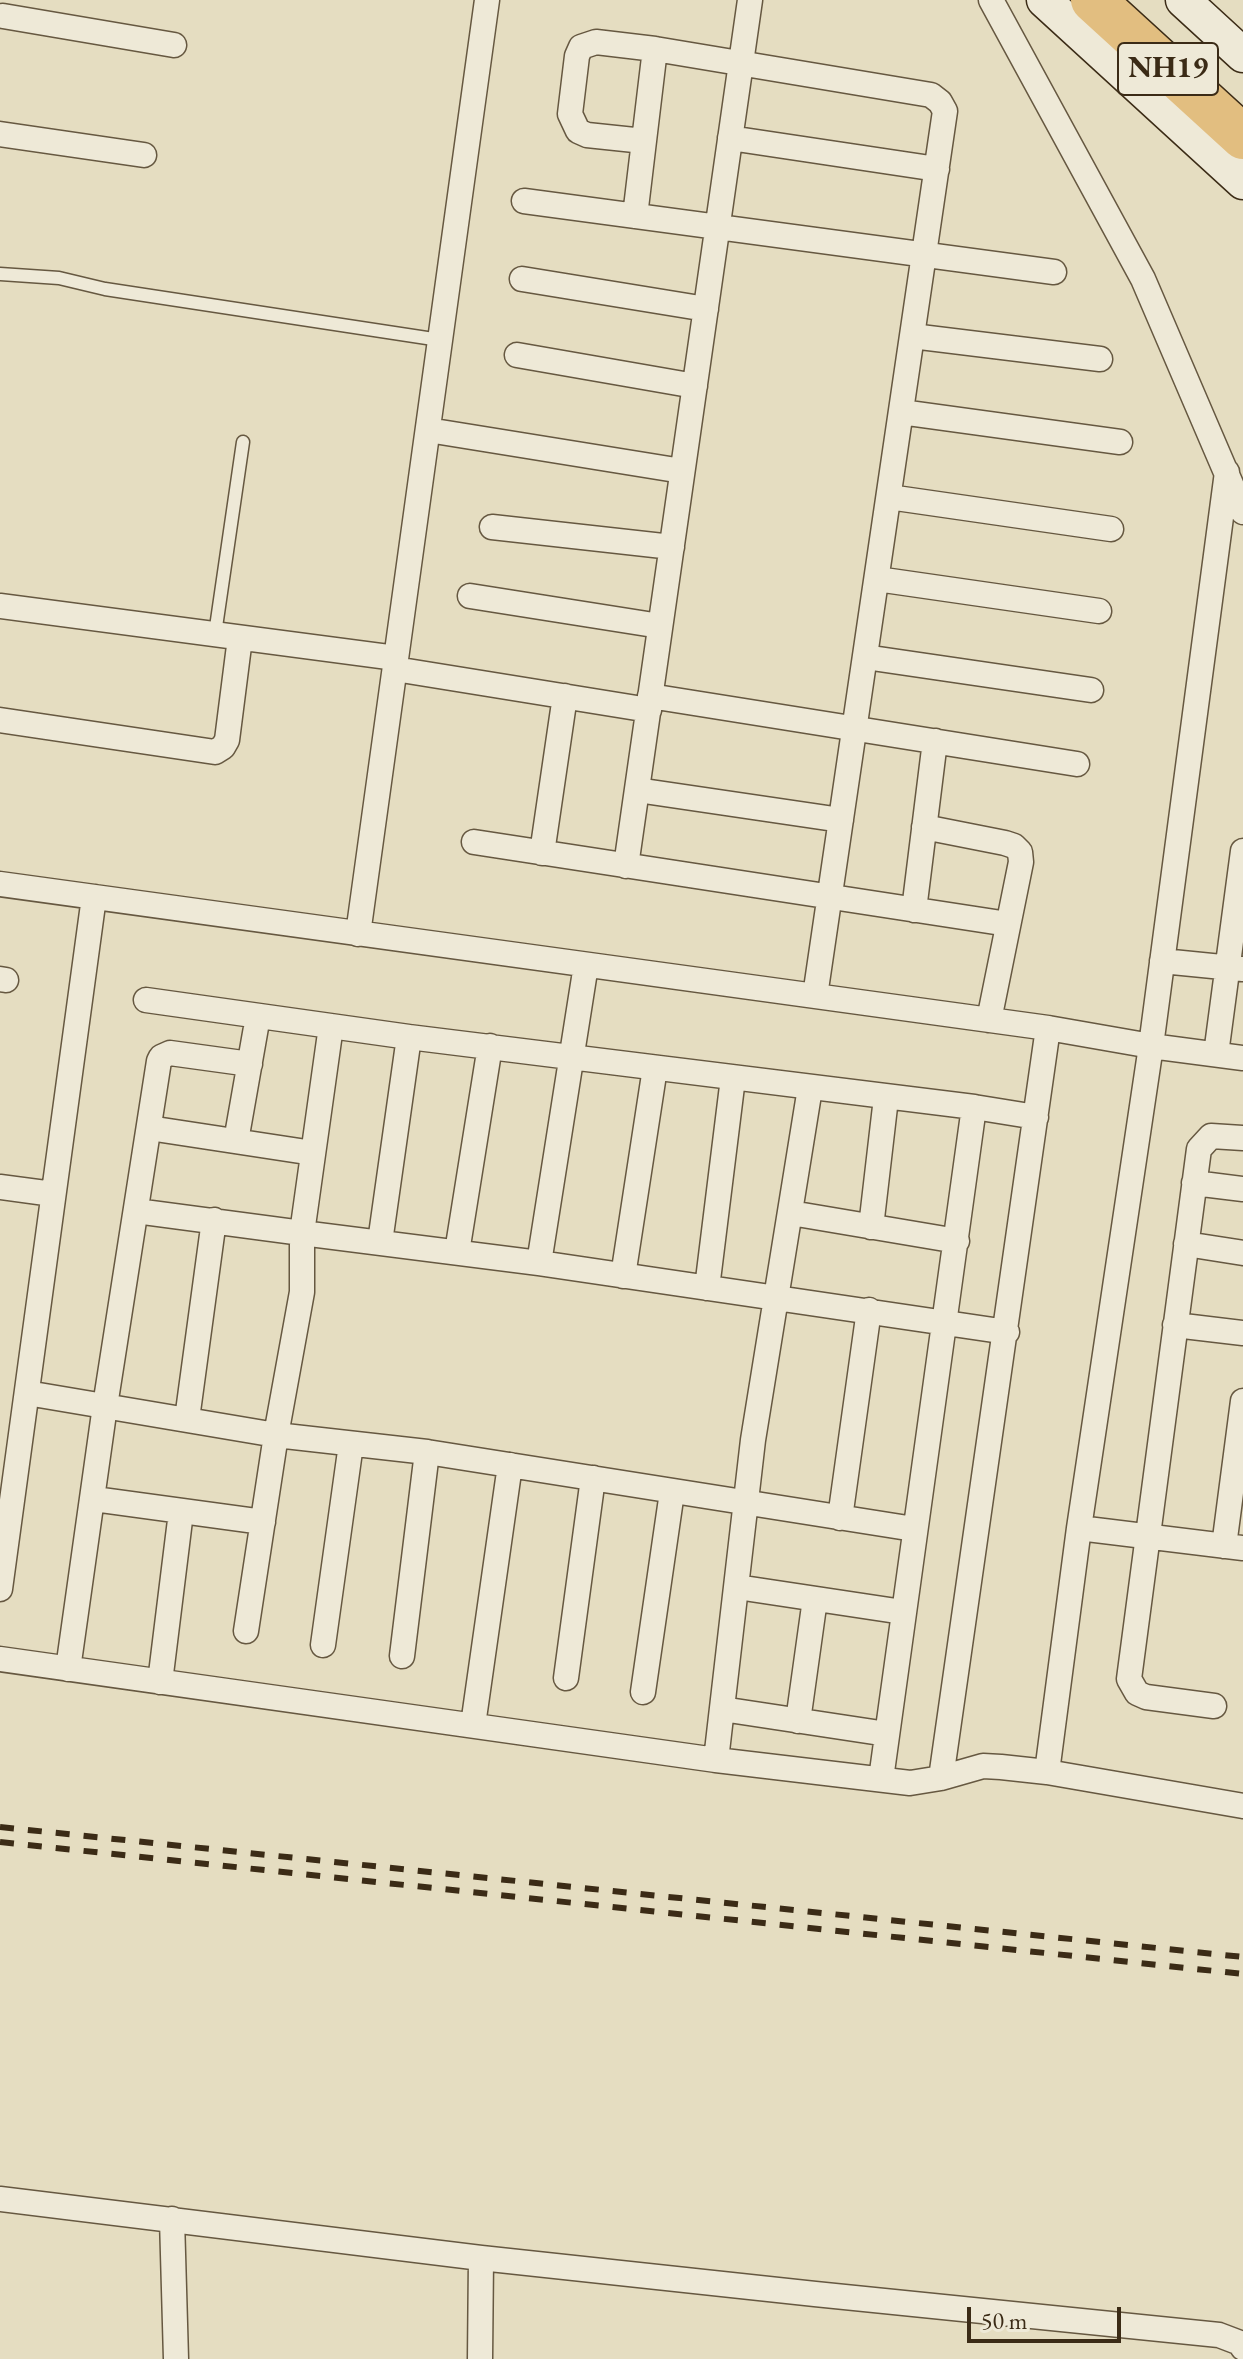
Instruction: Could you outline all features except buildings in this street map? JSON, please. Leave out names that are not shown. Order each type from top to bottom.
[{"type":"highway","name":"NH19","points":[[1093,0],[1243,137]]},
{"type":"highway","name":"NH19","points":[[1129,0],[1243,103]]},
{"type":"main road","points":[[1044,0],[1243,182]]},
{"type":"main road","points":[[1183,0],[1243,55]]},
{"type":"street","points":[[358,934],[487,0]]},
{"type":"street","points":[[626,866],[750,0]]},
{"type":"street","points":[[991,0],[1143,279],[1243,512]]},
{"type":"street","points":[[2,22],[174,45]]},
{"type":"street","points":[[644,141],[587,135],[578,131],[570,114],[577,56],[581,47],[596,42],[655,49],[931,95],[945,111],[815,996]]},
{"type":"street","points":[[635,216],[655,49]]},
{"type":"street","points":[[0,134],[144,155]]},
{"type":"street","points":[[730,138],[937,169]]},
{"type":"street","points":[[524,201],[1054,272]]},
{"type":"street","points":[[522,279],[706,309]]},
{"type":"street","points":[[912,336],[1100,359]]},
{"type":"street","points":[[517,355],[695,386]]},
{"type":"street","points":[[901,412],[1120,442]]},
{"type":"street","points":[[428,430],[682,471]]},
{"type":"street","points":[[1047,1772],[1079,1528],[1151,1046],[1227,472]]},
{"type":"street","points":[[889,497],[1111,529]]},
{"type":"street","points":[[492,527],[672,547]]},
{"type":"street","points":[[877,579],[1099,611]]},
{"type":"street","points":[[470,596],[660,626]]},
{"type":"street","points":[[0,606],[215,634],[396,663],[565,696],[650,703],[855,729],[1077,764]]},
{"type":"street","points":[[0,720],[215,752],[227,740],[240,638]]},
{"type":"street","points":[[865,657],[1091,690]]},
{"type":"street","points":[[542,853],[565,696]]},
{"type":"street","points":[[914,910],[935,741]]},
{"type":"street","points":[[637,790],[841,820]]},
{"type":"street","points":[[924,827],[1005,843],[1020,852],[1021,862],[989,1020]]},
{"type":"street","points":[[474,842],[1008,924]]},
{"type":"street","points":[[1216,1054],[1235,969],[1243,851]]},
{"type":"street","points":[[0,884],[1048,1028],[1243,1058]]},
{"type":"street","points":[[0,1589],[94,897]]},
{"type":"street","points":[[1162,961],[1235,969]]},
{"type":"street","points":[[539,1263],[586,965]]},
{"type":"street","points":[[146,1000],[409,1037],[1036,1117]]},
{"type":"street","points":[[236,1141],[258,1016]]},
{"type":"street","points":[[246,1631],[302,1292],[302,1233],[331,1026]]},
{"type":"street","points":[[941,1778],[1048,1028]]},
{"type":"street","points":[[380,1242],[409,1037]]},
{"type":"street","points":[[457,1252],[490,1046]]},
{"type":"street","points":[[68,1669],[159,1061],[165,1054],[250,1064]]},
{"type":"street","points":[[623,1276],[655,1068]]},
{"type":"street","points":[[707,1288],[733,1078]]},
{"type":"street","points":[[716,1760],[753,1440],[810,1088]]},
{"type":"street","points":[[871,1227],[886,1098]]},
{"type":"street","points":[[881,1779],[974,1107]]},
{"type":"street","points":[[149,1128],[313,1153]]},
{"type":"street","points":[[1214,1706],[1146,1697],[1133,1689],[1129,1679],[1199,1149],[1211,1136],[1243,1138]]},
{"type":"street","points":[[1194,1183],[1243,1189]]},
{"type":"street","points":[[0,1187],[53,1194]]},
{"type":"street","points":[[136,1211],[539,1263],[1007,1332]]},
{"type":"street","points":[[791,1213],[957,1241]]},
{"type":"street","points":[[187,1419],[214,1220]]},
{"type":"street","points":[[1186,1244],[1243,1253]]},
{"type":"street","points":[[840,1518],[869,1310]]},
{"type":"street","points":[[1175,1325],[1243,1333]]},
{"type":"street","points":[[27,1393],[276,1435],[427,1452],[914,1529]]},
{"type":"street","points":[[1079,1528],[1234,1547],[1243,1401]]},
{"type":"street","points":[[323,1645],[351,1444]]},
{"type":"street","points":[[402,1656],[427,1452]]},
{"type":"street","points":[[473,1725],[510,1465]]},
{"type":"street","points":[[566,1678],[593,1478]]},
{"type":"street","points":[[643,1692],[672,1492]]},
{"type":"street","points":[[94,1499],[263,1522]]},
{"type":"street","points":[[160,1682],[181,1512]]},
{"type":"street","points":[[737,1587],[903,1612]]},
{"type":"street","points":[[798,1721],[815,1599]]},
{"type":"street","points":[[0,1659],[716,1760],[910,1783],[992,1767],[1047,1772],[1243,1806]]},
{"type":"street","points":[[722,1709],[887,1734]]},
{"type":"street","points":[[0,2199],[481,2258],[1219,2335],[1240,2343],[1243,2348]]},
{"type":"street","points":[[172,2219],[176,2359]]},
{"type":"street","points":[[480,2359],[481,2258]]},
{"type":"lane","points":[[0,274],[59,278],[105,289],[440,340]]},
{"type":"lane","points":[[215,634],[243,442]]},
{"type":"railway","points":[[0,1827],[1243,1957]]},
{"type":"railway","points":[[0,1842],[1243,1974]]}]
